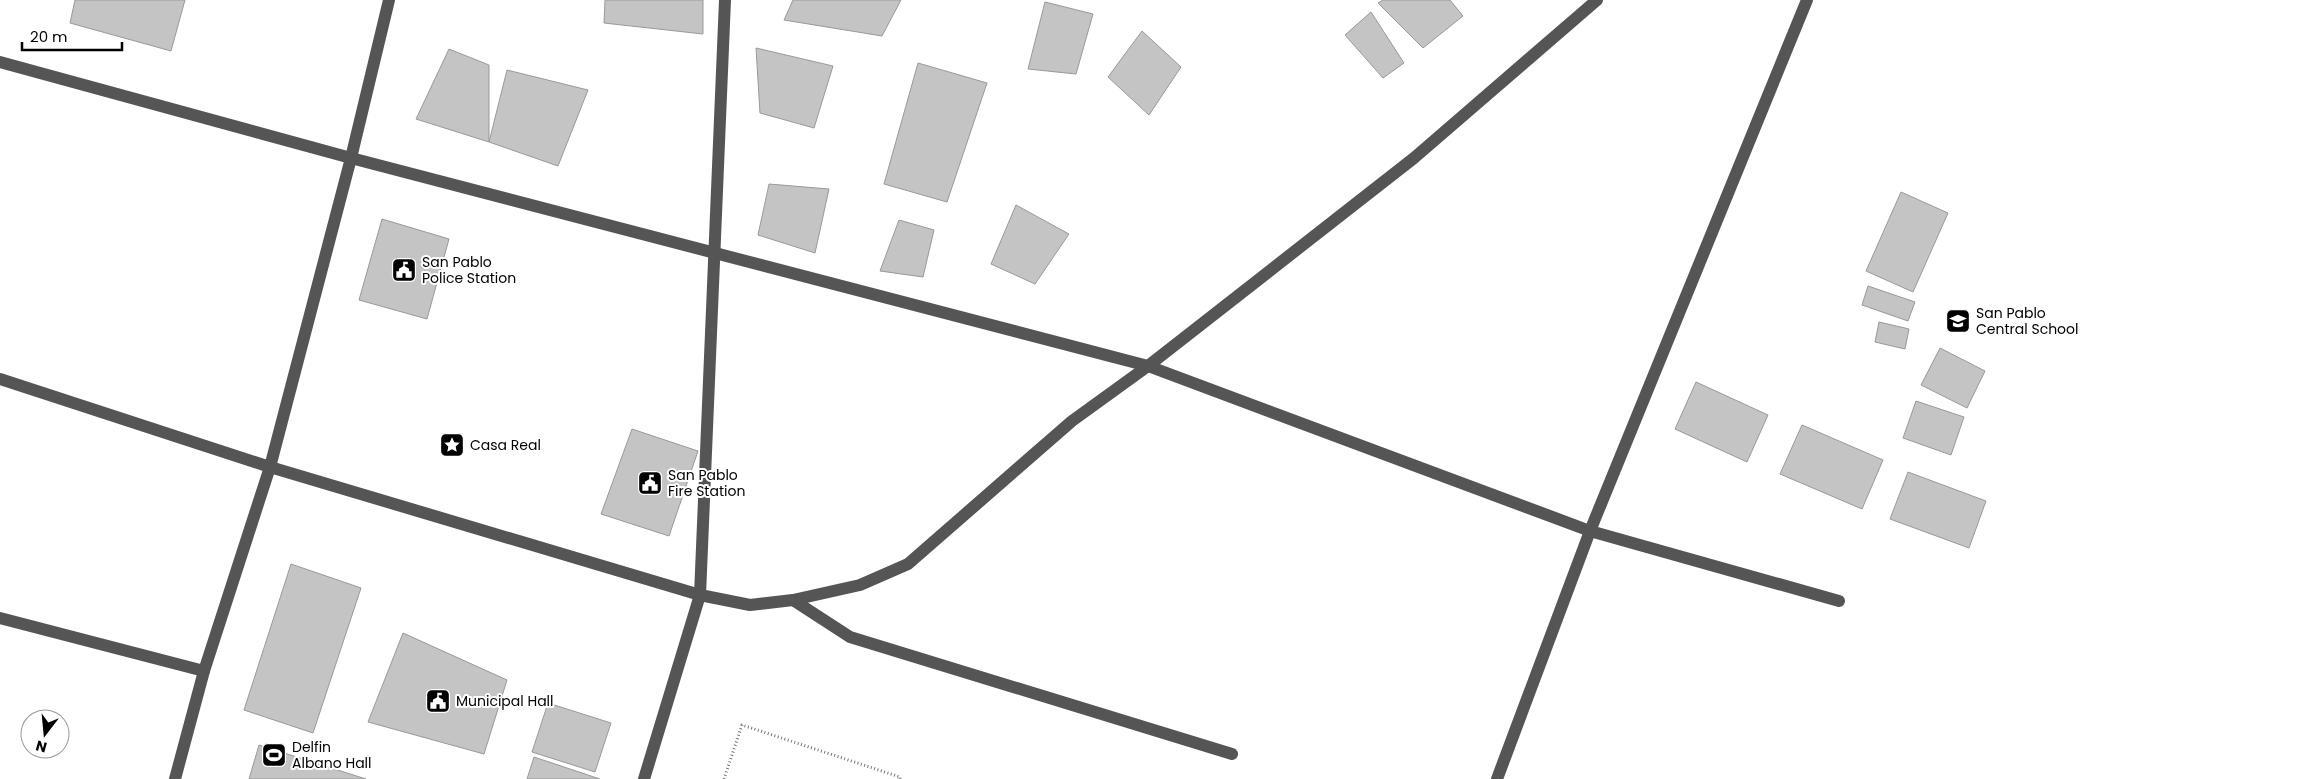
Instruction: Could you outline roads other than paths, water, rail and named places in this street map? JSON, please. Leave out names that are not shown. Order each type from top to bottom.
[{"type":"street","points":[[175,779],[204,671],[270,467],[351,158],[389,0]]},
{"type":"street","points":[[644,779],[700,595],[725,0]]},
{"type":"street","points":[[0,379],[270,467],[700,595],[750,605],[793,600],[860,585],[908,564],[1072,421],[1148,366],[1414,158],[1597,0]]},
{"type":"street","points":[[1497,779],[1590,531],[1807,0]]},
{"type":"street","points":[[0,62],[351,158],[1148,366],[1590,531],[1839,601]]},
{"type":"street","points":[[793,600],[850,637],[1232,754]]},
{"type":"street","points":[[0,618],[204,671]]},
{"type":"place","name":"San Pablo Police Station","points":[[404,270]]},
{"type":"place","name":"San Pablo Central School","points":[[1958,321]]},
{"type":"place","name":"Casa Real","points":[[452,445]]},
{"type":"place","name":"San Pablo Fire Station","points":[[650,483]]},
{"type":"place","name":"Municipal Hall","points":[[438,701]]},
{"type":"place","name":"Delfin Albano Hall","points":[[274,755]]}]
